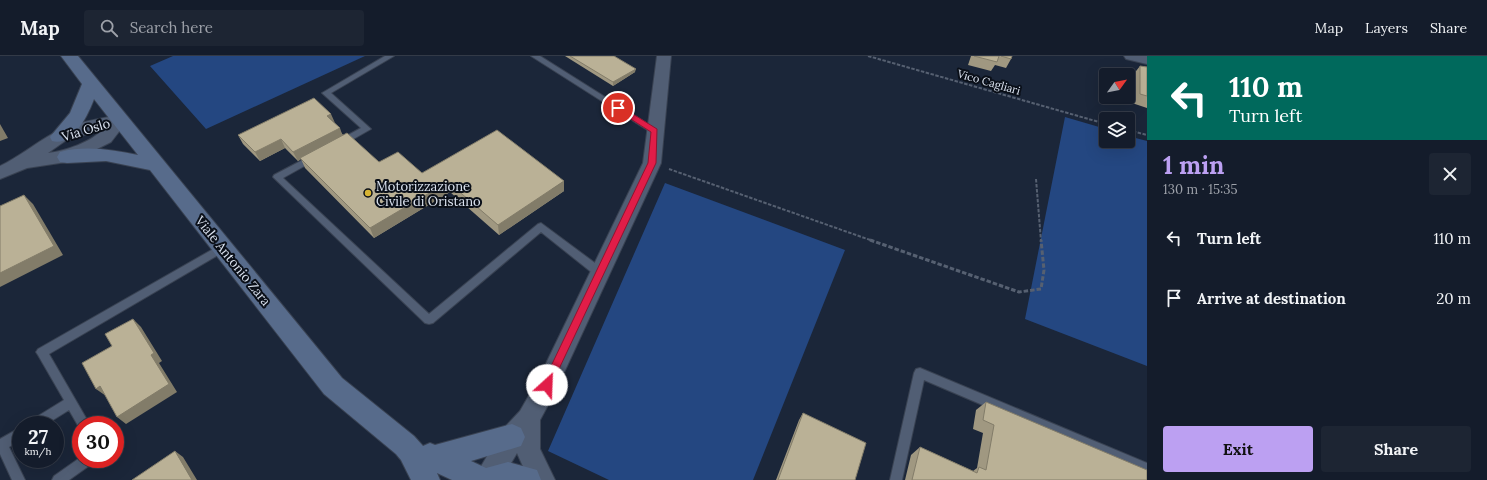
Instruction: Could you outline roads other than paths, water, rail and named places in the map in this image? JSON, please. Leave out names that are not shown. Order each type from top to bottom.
[{"type":"main road","name":"Viale Antonio Zara","points":[[69,56],[333,386],[424,463],[482,480]]},
{"type":"main road","points":[[59,137],[73,124],[82,111],[91,84]]},
{"type":"main road","points":[[67,157],[106,155],[156,165]]},
{"type":"main road","points":[[424,463],[520,428]]},
{"type":"main road","points":[[490,480],[508,476],[527,480]]},
{"type":"street","points":[[486,480],[547,385],[599,272],[652,163],[664,56]]},
{"type":"street","points":[[1131,56],[1147,60]]},
{"type":"street","name":"Via Oslo","points":[[0,173],[24,162],[59,137],[92,126],[120,120]]},
{"type":"street","name":"Via Oslo","points":[[24,162],[67,157],[104,138],[120,120]]},
{"type":"street","points":[[520,428],[528,450],[542,480]]},
{"type":"lane","points":[[390,56],[326,93],[367,129],[277,177],[429,320],[541,227],[599,272]]},
{"type":"lane","points":[[535,56],[655,130]]},
{"type":"lane","points":[[79,416],[42,352],[222,248]]},
{"type":"lane","points":[[896,480],[920,373],[1147,469]]},
{"type":"lane","points":[[48,416],[71,402]]},
{"type":"lane","points":[[12,439],[2,445],[12,466]]},
{"type":"lane","points":[[13,468],[19,480]]},
{"type":"lane","points":[[58,480],[76,468]]},
{"type":"place","name":"Motorizzazione Civile di Oristano","points":[[368,193]]}]
